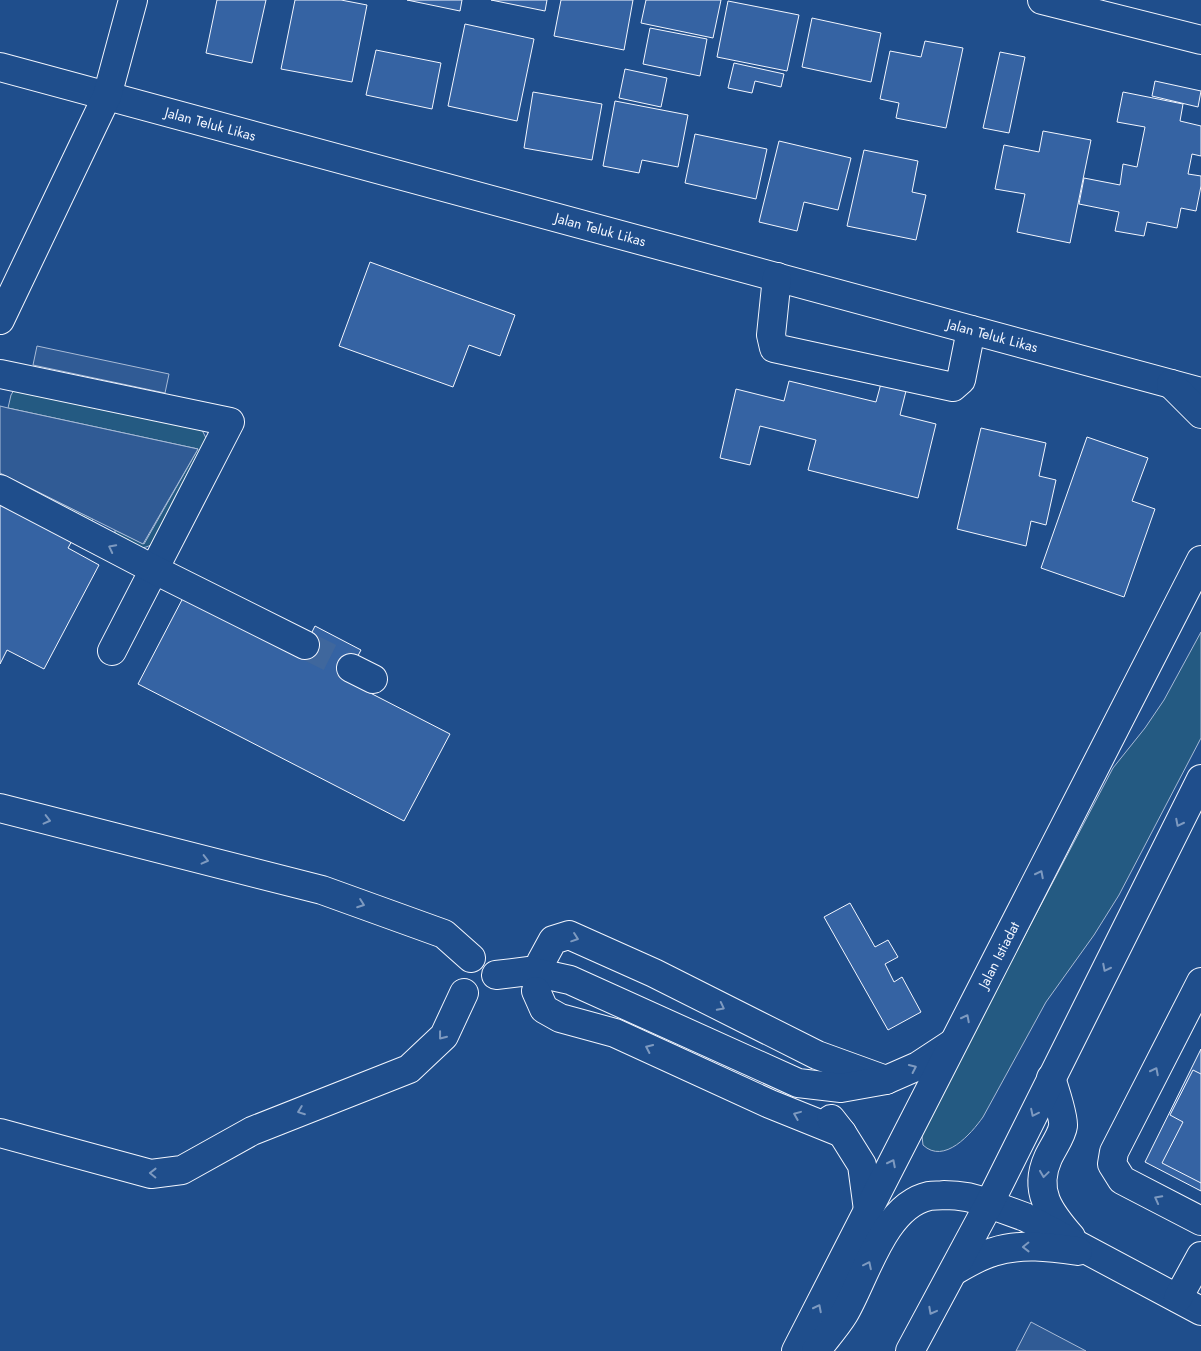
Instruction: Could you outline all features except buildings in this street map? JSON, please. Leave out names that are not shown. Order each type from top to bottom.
[{"type":"street","points":[[0,320],[107,96],[133,0]]},
{"type":"street","points":[[1042,0],[1201,40]]},
{"type":"street","name":"Jalan Teluk Likas","points":[[0,67],[1201,392]]},
{"type":"street","points":[[777,277],[771,335],[774,348],[953,387],[961,380],[971,330]]},
{"type":"street","points":[[0,374],[230,422],[112,651]]},
{"type":"street","points":[[1171,384],[1201,414]]},
{"type":"street","points":[[0,489],[155,570],[305,645]]},
{"type":"street","name":"Jalan Istiadat","points":[[796,1351],[1201,560]]},
{"type":"street","points":[[910,1351],[989,1204],[1201,779]]},
{"type":"street","points":[[0,808],[322,890],[444,934],[471,958]]},
{"type":"street","points":[[541,962],[553,940],[569,935],[654,973],[817,1055],[886,1080]]},
{"type":"street","points":[[471,958],[484,959],[490,963],[496,975],[493,987],[488,992],[476,996],[464,993],[457,982],[458,970],[465,960],[471,958]]},
{"type":"street","points":[[496,975],[528,972],[570,980],[798,1083],[841,1088],[886,1080],[918,1066],[953,1043]]},
{"type":"street","points":[[1201,982],[1114,1152],[1112,1164],[1122,1180],[1201,1221]]},
{"type":"street","points":[[536,991],[544,1009],[560,1018],[615,1033],[770,1104],[842,1133]]},
{"type":"street","points":[[0,1133],[151,1174],[182,1170],[252,1131],[408,1069],[444,1036],[464,993]]},
{"type":"street","points":[[1052,1078],[1063,1126],[1046,1164],[1043,1176],[1043,1193],[1052,1215],[1084,1248]]},
{"type":"street","points":[[798,1083],[822,1107],[842,1133],[862,1165],[868,1210]]},
{"type":"street","points":[[816,1351],[844,1314],[880,1239],[895,1218],[911,1205],[928,1196],[956,1195],[972,1197],[1025,1217],[1190,1305],[1201,1256]]},
{"type":"street","points":[[954,1270],[992,1252],[1018,1247],[1084,1248]]},
{"type":"shaded area","points":[[37,346],[169,374],[165,393],[33,365]]},
{"type":"shaded area","points":[[14,390],[202,430],[206,438],[205,446],[154,543],[143,548],[134,547],[115,536],[115,530],[144,544],[198,449],[8,408]]},
{"type":"shaded area","points":[[0,406],[198,449],[143,544],[0,473]]},
{"type":"shaded area","points":[[0,473],[93,519],[88,526],[0,481]]},
{"type":"shaded area","points":[[1201,632],[1201,738],[1119,895],[1094,935],[1046,1002],[983,1117],[972,1131],[956,1145],[940,1151],[931,1150],[923,1145],[922,1136],[925,1125],[1113,768],[1145,728],[1164,700]]},
{"type":"shaded area","points":[[1031,1322],[1086,1351],[1016,1351]]},
{"type":"tunnel","points":[[305,645],[351,668]]}]
